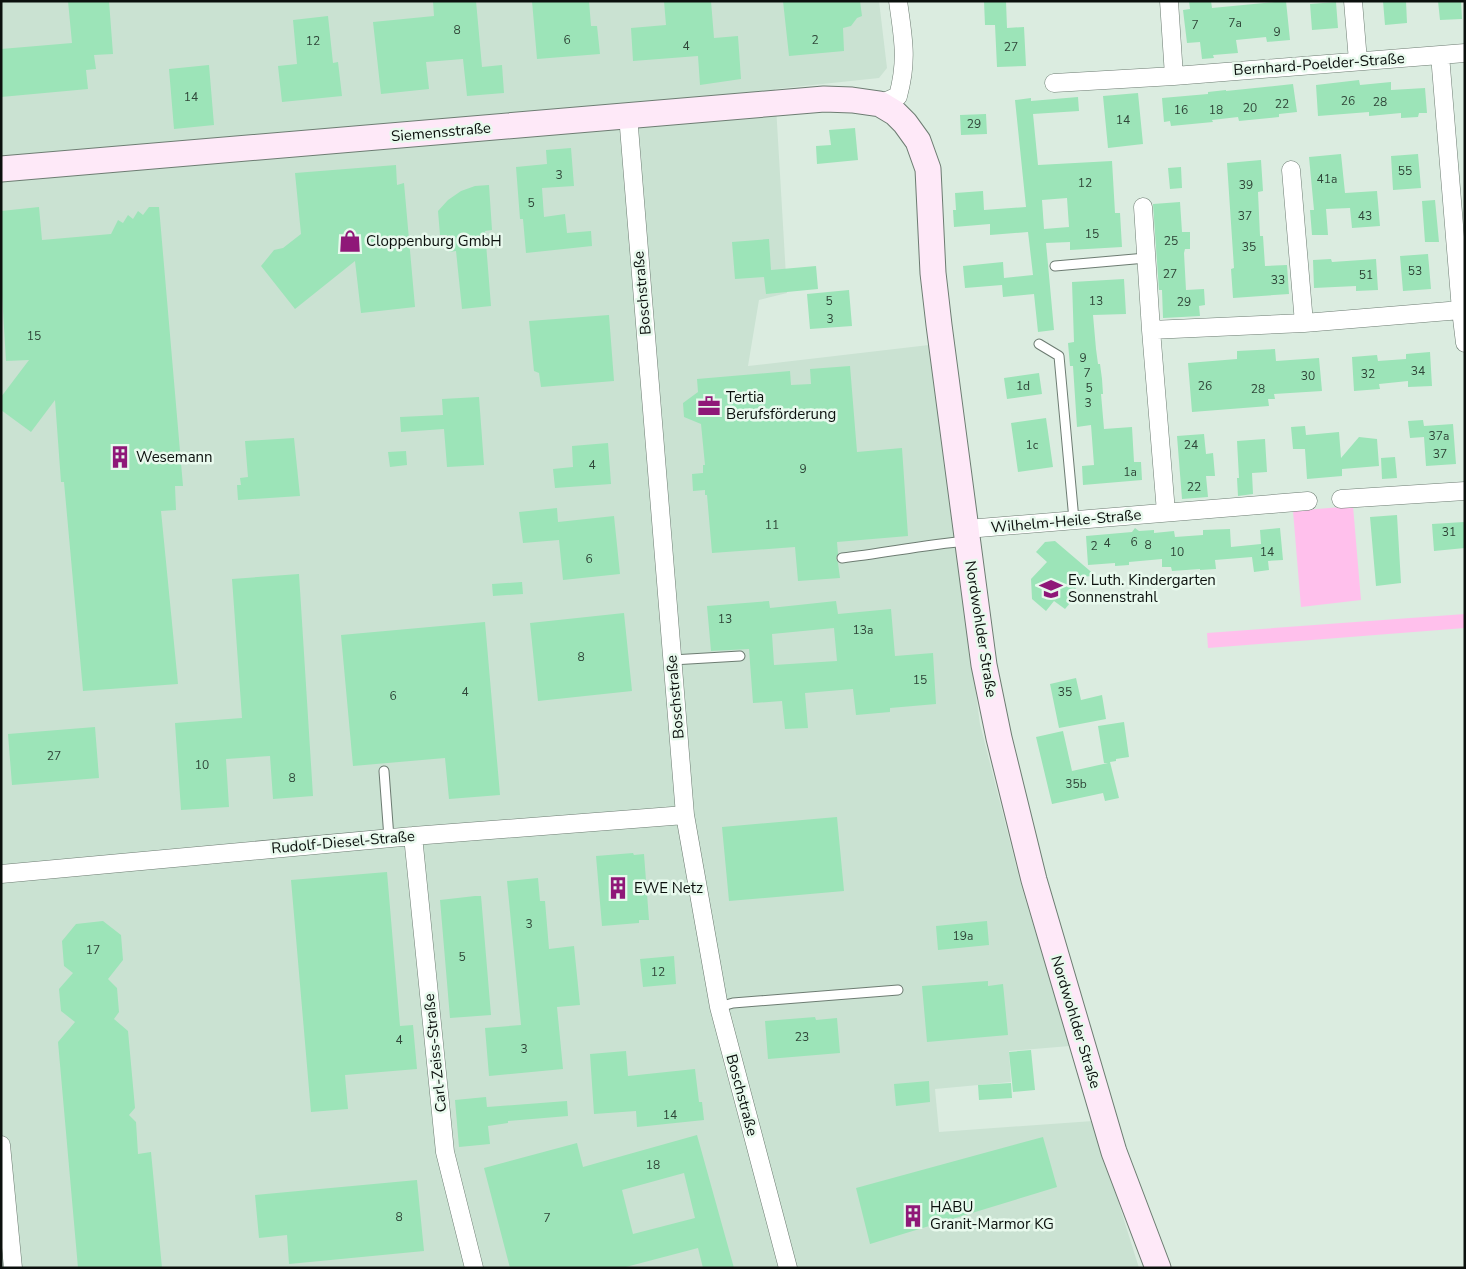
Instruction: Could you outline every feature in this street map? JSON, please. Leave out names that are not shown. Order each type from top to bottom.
[{"type":"main road","name":"Siemensstraße","points":[[1,169],[824,99],[880,104]]},
{"type":"main road","name":"Nordwohlder Straße","points":[[880,104],[895,113],[905,123],[918,141],[928,169],[933,273],[984,665],[999,738],[1034,880],[1114,1152],[1158,1268]]},
{"type":"street","points":[[880,104],[898,96],[902,79],[905,56],[898,1]]},
{"type":"street","points":[[1169,1],[1174,76]]},
{"type":"street","points":[[1353,1],[1358,61]]},
{"type":"street","name":"Bernhard-Poelder-Straße","points":[[1054,83],[1174,76],[1465,53]]},
{"type":"street","points":[[1440,55],[1459,201],[1462,310],[1465,343]]},
{"type":"street","name":"Boschstraße","points":[[628,116],[685,815],[719,1007],[788,1268]]},
{"type":"street","points":[[1291,170],[1304,323]]},
{"type":"street","points":[[1142,207],[1166,512]]},
{"type":"street","points":[[1151,330],[1304,323],[1462,310]]},
{"type":"street","points":[[1341,499],[1465,491]]},
{"type":"street","name":"Wilhelm-Heile-Straße","points":[[967,535],[1074,520],[1308,501]]},
{"type":"street","name":"Rudolf-Diesel-Straße","points":[[1,874],[389,838],[685,815]]},
{"type":"street","name":"Carl-Zeiss-Straße","points":[[413,836],[444,1152],[474,1268]]},
{"type":"street","points":[[1,1145],[13,1268]]},
{"type":"lane","points":[[1055,266],[1146,258]]},
{"type":"lane","points":[[1039,344],[1059,356],[1074,520]]},
{"type":"lane","points":[[842,558],[912,549],[967,535]]},
{"type":"lane","points":[[672,660],[740,656]]},
{"type":"lane","points":[[384,771],[389,838]]},
{"type":"lane","points":[[719,1007],[733,1003],[898,990]]},
{"type":"shaded area","points":[[1,1],[879,1],[887,68],[879,78],[775,89],[787,293],[759,300],[748,366],[929,345],[980,724],[1021,885],[1070,1046],[1009,1051],[1011,1082],[935,1089],[939,1132],[1093,1121],[1139,1268],[1,1268]]},
{"type":"shaded area","points":[[1353,506],[1361,600],[1301,607],[1293,511]]},
{"type":"shaded area","points":[[1465,614],[1465,628],[1208,648],[1207,633]]},
{"type":"building","points":[[68,1],[109,1],[113,54],[94,55],[96,69],[86,70],[88,89],[1,97],[1,49],[72,43]]},
{"type":"building","points":[[433,1],[476,1],[482,67],[502,65],[504,93],[467,96],[463,59],[426,62],[429,89],[381,94],[373,22],[434,16]]},
{"type":"building","points":[[532,1],[589,1],[591,26],[597,26],[600,54],[537,59]]},
{"type":"building","points":[[664,1],[711,1],[714,38],[738,36],[741,79],[700,85],[698,56],[633,61],[631,28],[666,25]]},
{"type":"building","points":[[783,1],[860,1],[862,16],[857,18],[851,26],[843,28],[844,51],[789,56]]},
{"type":"building","points":[[984,1],[1006,1],[1007,28],[1024,27],[1026,66],[997,67],[995,25],[985,25]]},
{"type":"building","points":[[1189,1],[1211,1],[1212,8],[1286,1],[1290,40],[1267,42],[1266,37],[1236,40],[1238,53],[1213,55],[1214,58],[1202,59],[1200,42],[1187,43],[1183,10],[1190,9]]},
{"type":"building","points":[[1383,1],[1406,1],[1407,23],[1385,25]]},
{"type":"building","points":[[1438,1],[1461,1],[1462,19],[1440,20]]},
{"type":"building","points":[[1336,2],[1338,28],[1312,30],[1310,4]]},
{"type":"building","points":[[328,16],[333,63],[338,62],[342,96],[282,102],[278,66],[297,64],[293,20]]},
{"type":"building","points":[[209,65],[214,125],[174,129],[169,69]]},
{"type":"building","points":[[1359,80],[1360,85],[1391,82],[1391,90],[1425,88],[1427,113],[1419,113],[1418,117],[1401,118],[1401,113],[1369,116],[1369,112],[1318,116],[1316,85]]},
{"type":"building","points":[[1293,84],[1297,112],[1279,114],[1279,117],[1239,121],[1238,117],[1212,120],[1213,122],[1171,126],[1170,121],[1164,122],[1162,98]]},
{"type":"building","points":[[1138,93],[1143,144],[1108,148],[1103,96]]},
{"type":"building","points":[[1078,97],[1079,111],[1033,114],[1038,165],[1112,161],[1115,213],[1120,213],[1122,247],[1070,250],[1070,242],[1046,243],[1054,330],[1038,332],[1034,294],[1003,297],[1002,285],[965,288],[963,266],[1003,262],[1004,278],[1033,275],[1028,232],[990,235],[990,224],[954,227],[953,210],[956,210],[955,193],[983,191],[984,210],[1026,207],[1015,100],[1031,98],[1031,101]],"holes":[[[1067,198],[1069,227],[1044,229],[1042,200]]]},
{"type":"building","points":[[986,114],[987,134],[961,135],[960,115]]},
{"type":"building","points":[[855,128],[858,160],[817,164],[816,146],[831,145],[829,130]]},
{"type":"building","points":[[571,148],[574,186],[542,188],[544,217],[565,214],[567,233],[591,231],[592,246],[526,253],[523,219],[520,219],[516,167],[547,164],[546,150]]},
{"type":"building","points":[[1341,154],[1345,193],[1377,191],[1380,226],[1352,228],[1350,208],[1326,209],[1328,235],[1312,235],[1310,210],[1314,210],[1309,157]]},
{"type":"building","points":[[1418,154],[1421,188],[1393,190],[1391,156]]},
{"type":"building","points":[[1261,160],[1263,191],[1258,192],[1260,236],[1263,236],[1265,266],[1287,265],[1289,294],[1233,298],[1231,269],[1234,268],[1227,163]]},
{"type":"building","name":"Cloppenburg GmbH","points":[[396,165],[397,185],[404,183],[415,307],[361,313],[355,261],[295,309],[261,266],[274,250],[283,248],[301,234],[295,173]]},
{"type":"building","points":[[1181,167],[1182,188],[1170,189],[1168,168]]},
{"type":"building","points":[[489,185],[492,230],[485,231],[491,306],[462,309],[456,251],[449,252],[447,235],[440,235],[438,211],[448,200],[461,191],[475,186]]},
{"type":"building","points":[[1435,200],[1439,242],[1425,242],[1422,201]]},
{"type":"building","points":[[1180,202],[1182,232],[1190,232],[1190,249],[1185,249],[1184,253],[1186,290],[1204,289],[1205,305],[1199,306],[1200,316],[1163,318],[1162,290],[1159,290],[1153,204]]},
{"type":"building","name":"Wesemann","points":[[39,207],[42,240],[111,234],[118,220],[123,223],[128,215],[133,219],[138,211],[143,215],[149,207],[159,207],[183,486],[175,486],[176,510],[161,511],[178,684],[83,691],[64,482],[61,482],[55,400],[31,432],[1,410],[1,397],[29,360],[6,361],[1,278],[1,211]]},
{"type":"building","points":[[769,239],[771,270],[816,266],[818,289],[766,294],[764,277],[735,279],[732,242]]},
{"type":"building","points":[[1428,254],[1431,289],[1403,291],[1400,256]]},
{"type":"building","points":[[1331,259],[1332,262],[1376,259],[1378,290],[1356,291],[1356,286],[1314,288],[1313,260]]},
{"type":"building","points":[[1124,279],[1126,314],[1093,315],[1096,349],[1102,379],[1103,394],[1101,394],[1104,429],[1132,427],[1134,462],[1141,462],[1142,480],[1083,485],[1082,466],[1094,465],[1091,425],[1077,427],[1073,366],[1070,366],[1068,343],[1074,342],[1072,282]]},
{"type":"building","points":[[849,290],[852,326],[810,329],[807,294]]},
{"type":"building","points":[[609,315],[614,381],[541,387],[539,373],[534,371],[529,321]]},
{"type":"building","points":[[1275,349],[1276,361],[1319,358],[1322,391],[1274,394],[1275,399],[1268,399],[1269,406],[1192,412],[1188,363],[1237,359],[1237,351]]},
{"type":"building","points":[[1430,352],[1432,386],[1408,387],[1408,381],[1379,384],[1380,389],[1354,391],[1352,357],[1377,355],[1378,361],[1406,359],[1406,354]]},
{"type":"building","points":[[850,366],[857,452],[902,448],[908,536],[837,542],[838,554],[836,558],[840,578],[798,581],[795,547],[712,553],[707,495],[705,495],[705,490],[693,491],[692,474],[703,473],[703,465],[705,465],[701,424],[684,417],[683,403],[698,392],[697,379],[790,371],[791,385],[811,384],[810,369]]},
{"type":"building","points":[[1039,373],[1042,394],[1007,399],[1004,378]]},
{"type":"building","points":[[479,397],[484,465],[447,467],[444,429],[401,432],[400,417],[443,415],[442,399]]},
{"type":"building","points":[[1046,418],[1053,467],[1018,472],[1011,423]]},
{"type":"building","points":[[1423,420],[1424,426],[1453,424],[1456,464],[1426,466],[1424,437],[1410,438],[1408,421]]},
{"type":"building","points":[[1305,426],[1306,435],[1339,432],[1341,458],[1359,437],[1377,439],[1379,466],[1342,469],[1342,476],[1307,479],[1305,449],[1293,449],[1291,427]]},
{"type":"building","points":[[1204,434],[1206,454],[1213,453],[1215,476],[1206,476],[1208,497],[1182,499],[1177,436]]},
{"type":"building","points":[[294,438],[300,496],[238,500],[237,485],[241,485],[240,478],[248,477],[245,441]]},
{"type":"building","points":[[1265,439],[1267,472],[1252,473],[1253,494],[1238,496],[1237,441]]},
{"type":"building","points":[[608,443],[611,484],[555,488],[553,469],[573,467],[572,446]]},
{"type":"building","points":[[406,451],[407,465],[390,467],[388,452]]},
{"type":"building","points":[[1395,457],[1397,478],[1382,479],[1381,458]]},
{"type":"building","points":[[557,508],[558,522],[614,516],[620,574],[563,580],[559,540],[523,543],[519,512]]},
{"type":"building","points":[[1397,515],[1401,583],[1376,586],[1370,517]]},
{"type":"building","points":[[1464,522],[1465,548],[1434,551],[1432,524]]},
{"type":"building","points":[[1135,528],[1139,531],[1154,530],[1154,533],[1174,531],[1175,537],[1203,535],[1203,530],[1230,529],[1231,547],[1261,544],[1260,530],[1280,528],[1283,560],[1268,561],[1269,570],[1254,572],[1252,557],[1215,560],[1216,569],[1200,570],[1172,571],[1171,567],[1162,567],[1162,559],[1129,562],[1129,565],[1115,566],[1115,563],[1088,565],[1086,536],[1132,532]]},
{"type":"building","points":[[1055,541],[1096,576],[1075,577],[1076,596],[1065,609],[1054,601],[1046,611],[1032,599],[1031,579],[1047,562],[1036,552],[1045,542]]},
{"type":"building","points":[[299,574],[313,796],[273,799],[270,756],[226,759],[229,807],[181,810],[175,723],[242,718],[232,579]]},
{"type":"building","points":[[522,582],[523,594],[493,596],[492,584]]},
{"type":"building","points":[[769,601],[770,608],[836,601],[838,614],[891,609],[895,656],[933,653],[936,704],[890,708],[890,712],[856,715],[853,689],[805,693],[808,728],[785,729],[782,701],[753,703],[749,649],[711,651],[707,606]],"holes":[[[834,628],[837,661],[774,665],[772,634]]]},
{"type":"building","points":[[624,613],[632,691],[538,701],[530,623]]},
{"type":"building","points":[[485,622],[500,795],[449,799],[445,758],[353,766],[341,635]]},
{"type":"building","points":[[1076,678],[1081,700],[1102,695],[1106,719],[1059,728],[1050,684]]},
{"type":"building","points":[[1124,722],[1129,757],[1110,762],[1119,798],[1105,801],[1103,793],[1052,804],[1036,737],[1063,731],[1072,771],[1108,763],[1104,763],[1098,726]]},
{"type":"building","points":[[95,727],[99,778],[12,785],[8,734]]},
{"type":"building","points":[[837,817],[844,891],[729,901],[722,827]]},
{"type":"building","name":"EWE Netz","points":[[633,853],[634,855],[644,854],[649,920],[639,920],[639,923],[602,926],[596,856]]},
{"type":"building","points":[[387,872],[400,1026],[413,1025],[417,1069],[345,1075],[348,1109],[311,1112],[291,880]]},
{"type":"building","points":[[538,878],[540,901],[545,901],[549,949],[574,946],[580,1005],[557,1007],[563,1069],[489,1076],[485,1028],[521,1025],[507,881]]},
{"type":"building","points":[[481,896],[491,1015],[450,1018],[440,900]]},
{"type":"building","points":[[103,921],[121,935],[123,960],[108,979],[117,988],[119,1012],[114,1019],[128,1031],[135,1108],[129,1115],[136,1122],[138,1154],[151,1152],[162,1268],[78,1268],[58,1042],[75,1022],[61,1011],[59,989],[73,973],[64,966],[62,941],[76,924]]},
{"type":"building","points":[[987,921],[989,945],[938,950],[936,926]]},
{"type":"building","points":[[674,956],[676,984],[643,987],[640,959]]},
{"type":"building","points":[[988,981],[988,986],[1003,984],[1008,1035],[927,1042],[922,986]]},
{"type":"building","points":[[815,1017],[816,1020],[837,1018],[840,1053],[768,1059],[765,1021]]},
{"type":"building","points":[[1031,1050],[1035,1090],[1013,1092],[1009,1052]]},
{"type":"building","points":[[626,1051],[628,1076],[695,1069],[699,1102],[702,1102],[704,1120],[637,1127],[636,1111],[594,1114],[590,1054]]},
{"type":"building","points":[[929,1081],[930,1102],[896,1106],[894,1084]]},
{"type":"building","points":[[1011,1083],[1012,1098],[979,1100],[978,1085]]},
{"type":"building","points":[[486,1097],[487,1107],[567,1101],[568,1116],[508,1121],[508,1123],[488,1126],[490,1144],[459,1147],[455,1100]]},
{"type":"building","points":[[697,1135],[734,1268],[703,1268],[698,1248],[622,1268],[510,1268],[484,1168],[577,1143],[583,1167]],"holes":[[[684,1173],[695,1218],[633,1234],[622,1190]]]},
{"type":"building","name":"HABU Granit-Marmor KG","points":[[1043,1137],[1057,1187],[870,1244],[856,1188]]},
{"type":"building","points":[[417,1180],[424,1251],[289,1264],[287,1235],[259,1238],[255,1195]]},
{"type":"place","name":"Cloppenburg GmbH","points":[[350,241]]},
{"type":"place","name":"Tertia Berufsförderung","points":[[709,406]]},
{"type":"place","name":"Wesemann","points":[[120,457]]},
{"type":"place","name":"Ev. Luth. Kindergarten Sonnenstrahl","points":[[1051,589]]},
{"type":"place","name":"EWE Netz","points":[[618,888]]},
{"type":"place","name":"HABU Granit-Marmor KG","points":[[913,1216]]}]
